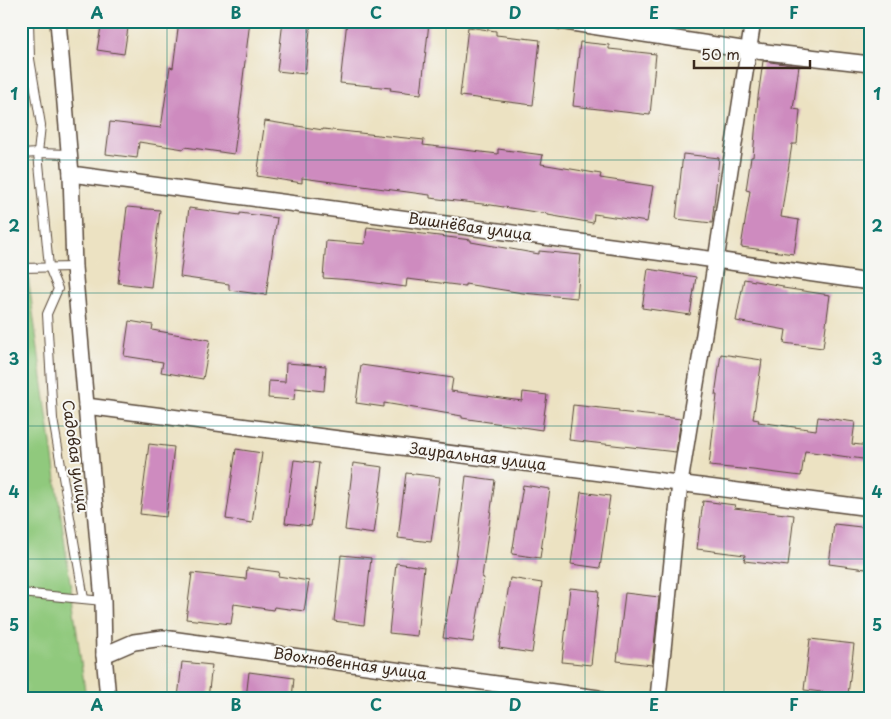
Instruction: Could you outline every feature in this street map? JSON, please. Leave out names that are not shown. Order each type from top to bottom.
[{"type":"street","points":[[58,21],[71,174],[74,267],[103,601],[104,655],[108,698]]},
{"type":"street","points":[[559,21],[748,50],[870,64]]},
{"type":"street","points":[[658,698],[680,483],[752,21]]},
{"type":"street","name":"Вишнёвая улица","points":[[71,174],[870,282]]},
{"type":"street","name":"Зауральная улица","points":[[86,406],[870,508]]},
{"type":"street","name":"Вдохновенная улица","points":[[104,655],[134,642],[163,638],[598,698]]},
{"type":"lane","name":"Садовая улица","points":[[29,21],[30,59],[41,125],[38,153],[49,267],[58,289],[47,314],[53,419],[84,599]]},
{"type":"lane","points":[[21,154],[69,154]]},
{"type":"lane","points":[[21,268],[74,267]]},
{"type":"lane","points":[[21,592],[103,601]]},
{"type":"green space","points":[[21,225],[86,698],[21,698]]},
{"type":"building","points":[[102,21],[129,21],[124,54],[97,50]]},
{"type":"building","points":[[179,21],[250,21],[234,154],[139,142],[137,158],[106,154],[110,122],[161,128],[170,67],[173,68]]},
{"type":"building","points":[[283,21],[311,21],[305,74],[277,71]]},
{"type":"building","points":[[347,21],[415,21],[429,23],[421,94],[390,90],[391,88],[340,83]]},
{"type":"building","points":[[468,27],[496,31],[496,35],[540,40],[533,105],[460,96]]},
{"type":"building","points":[[580,42],[609,45],[609,49],[656,54],[650,115],[573,106]]},
{"type":"building","points":[[763,61],[799,66],[793,109],[800,110],[797,144],[792,144],[781,217],[799,220],[794,254],[741,247],[750,191],[746,190],[751,157],[753,157]]},
{"type":"building","points":[[265,121],[323,130],[424,140],[423,145],[498,154],[498,149],[543,155],[541,164],[601,174],[600,178],[653,186],[647,222],[594,214],[593,223],[491,205],[430,198],[430,195],[302,178],[302,183],[257,176]]},
{"type":"building","points":[[683,154],[719,158],[712,223],[676,219]]},
{"type":"building","points":[[127,207],[160,210],[151,287],[118,283]]},
{"type":"building","points":[[189,208],[277,218],[266,295],[229,290],[229,284],[180,277]]},
{"type":"building","points":[[367,227],[471,240],[471,242],[539,254],[539,251],[581,255],[577,298],[407,279],[406,287],[323,278],[326,241],[365,244]]},
{"type":"building","points":[[648,269],[696,277],[690,315],[642,308]]},
{"type":"building","points":[[744,279],[783,286],[783,288],[830,295],[823,348],[784,343],[786,330],[736,321]]},
{"type":"building","points":[[129,321],[153,325],[152,330],[210,340],[203,379],[161,372],[163,362],[124,356]]},
{"type":"building","points":[[721,354],[762,360],[753,419],[759,420],[758,422],[816,430],[818,417],[855,422],[852,444],[870,446],[870,460],[805,451],[801,476],[709,466],[717,395],[715,395]]},
{"type":"building","points":[[286,363],[326,366],[324,391],[295,388],[294,400],[268,398],[269,381],[285,382]]},
{"type":"building","points":[[361,365],[453,378],[451,391],[522,401],[523,392],[547,395],[542,430],[462,418],[462,416],[384,403],[384,407],[356,403]]},
{"type":"building","points":[[573,405],[681,419],[676,452],[569,440]]},
{"type":"building","points":[[149,444],[174,447],[166,517],[140,514]]},
{"type":"building","points":[[236,449],[262,453],[252,523],[226,519]]},
{"type":"building","points":[[294,460],[319,463],[311,526],[285,523]]},
{"type":"building","points":[[353,463],[383,467],[374,534],[345,530]]},
{"type":"building","points":[[406,473],[440,477],[431,542],[398,538]]},
{"type":"building","points":[[466,476],[495,480],[482,577],[484,578],[473,642],[443,638],[457,551]]},
{"type":"building","points":[[523,485],[550,489],[540,558],[512,554]]},
{"type":"building","points":[[581,492],[610,496],[600,568],[571,564]]},
{"type":"building","points":[[703,501],[735,505],[734,508],[794,515],[788,566],[744,561],[745,555],[697,549]]},
{"type":"building","points":[[834,524],[870,528],[866,569],[829,564]]},
{"type":"building","points":[[341,555],[371,558],[364,625],[334,621]]},
{"type":"building","points":[[396,563],[424,567],[417,636],[389,633]]},
{"type":"building","points":[[247,568],[279,572],[278,576],[309,581],[304,611],[274,607],[273,610],[234,604],[231,624],[186,619],[192,573],[246,579]]},
{"type":"building","points":[[510,578],[542,583],[532,653],[499,648]]},
{"type":"building","points":[[570,588],[599,591],[591,665],[562,662]]},
{"type":"building","points":[[625,593],[659,597],[652,665],[617,661]]},
{"type":"building","points":[[810,639],[854,644],[848,695],[804,690]]},
{"type":"building","points":[[182,662],[212,665],[208,698],[178,698]]},
{"type":"building","points":[[249,672],[294,678],[292,698],[246,698]]}]
